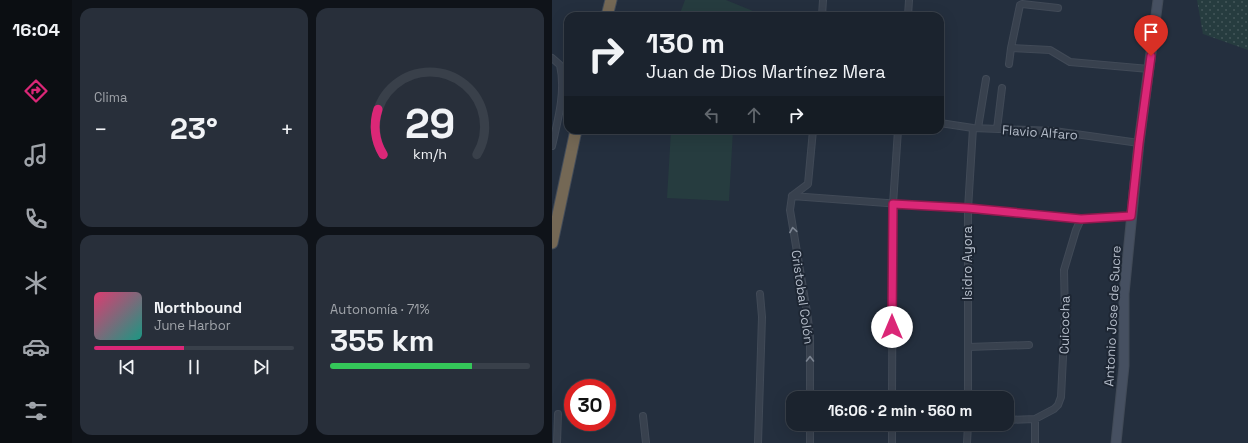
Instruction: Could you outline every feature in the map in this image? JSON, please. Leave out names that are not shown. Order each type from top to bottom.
[{"type":"highway","points":[[607,12],[611,0]]},
{"type":"highway","points":[[552,243],[556,208],[575,134]]},
{"type":"street","points":[[822,12],[823,0]]},
{"type":"street","points":[[908,12],[909,0]]},
{"type":"street","name":"Antonio Jose de Sucre","points":[[1116,443],[1124,366],[1124,294],[1131,216],[1158,0]]},
{"type":"street","points":[[1009,64],[1018,7],[1022,4],[1058,8]]},
{"type":"street","points":[[1011,48],[1050,50],[1070,62],[1149,69]]},
{"type":"street","points":[[552,58],[560,65],[562,88],[559,114],[552,146]]},
{"type":"street","name":"Isidro Ayora","points":[[968,391],[968,208],[975,128],[986,79]]},
{"type":"street","points":[[997,129],[1002,88]]},
{"type":"street","name":"Flavio Alfaro","points":[[944,124],[975,128],[1054,131],[1139,143]]},
{"type":"street","points":[[807,196],[813,134]]},
{"type":"street","points":[[892,391],[893,204],[898,134]]},
{"type":"street","points":[[792,196],[808,184]]},
{"type":"street","points":[[792,196],[968,208],[1081,219],[1131,216]]},
{"type":"street","name":"Cristobal Colón","points":[[792,196],[790,210],[810,336],[810,391]]},
{"type":"street","name":"Cuicocha","points":[[1034,419],[1054,409],[1058,405],[1061,397],[1065,317],[1064,270],[1076,230],[1081,219]]},
{"type":"street","points":[[758,443],[762,317],[760,294]]},
{"type":"street","points":[[968,347],[1029,345]]},
{"type":"street","points":[[557,443],[558,414]]},
{"type":"street","points":[[643,416],[646,443]]},
{"type":"street","points":[[1014,420],[1034,419],[1035,443]]},
{"type":"street","points":[[810,431],[810,443]]},
{"type":"street","points":[[892,431],[892,443]]},
{"type":"street","points":[[967,443],[968,431]]},
{"type":"green space","points":[[685,0],[726,0],[755,12],[680,12]]},
{"type":"green space","points":[[1197,0],[1248,0],[1248,50],[1203,34]]},
{"type":"green space","points":[[671,134],[733,134],[729,201],[667,198]]},
{"type":"route","points":[[892,327],[893,204],[968,208],[1081,219],[1131,216],[1151,56]]}]
